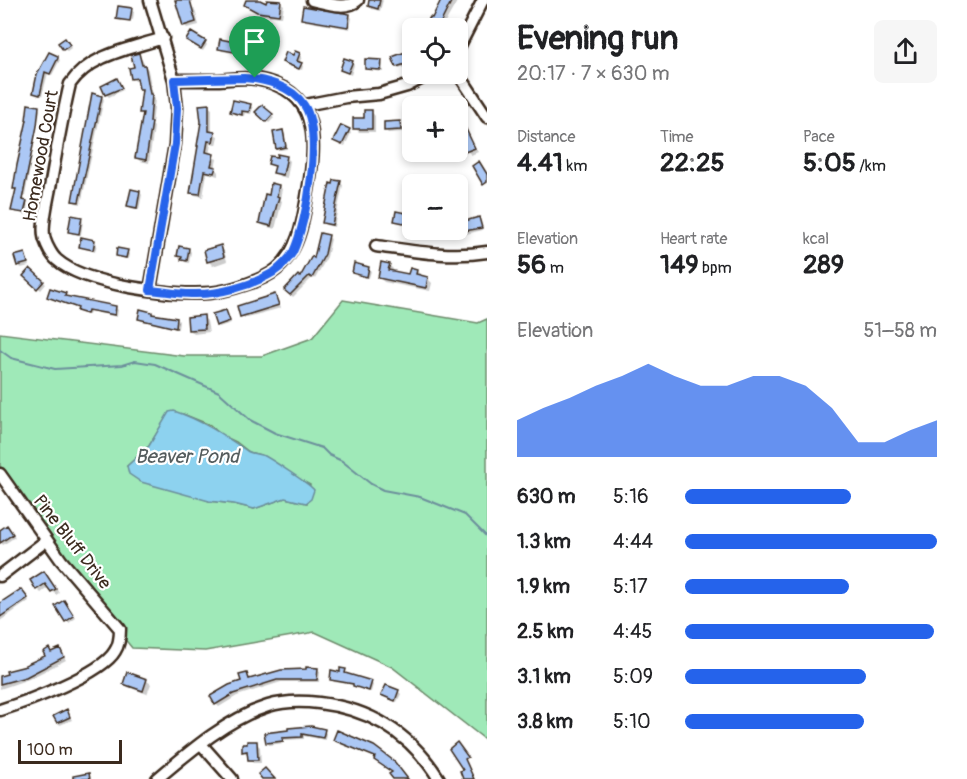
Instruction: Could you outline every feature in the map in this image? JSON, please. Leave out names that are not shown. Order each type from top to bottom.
[{"type":"street","points":[[150,0],[174,80],[177,108],[175,144],[150,290]]},
{"type":"street","points":[[312,0],[336,5],[354,4],[358,0]]},
{"type":"street","points":[[468,29],[483,0]]},
{"type":"street","name":"Homewood Court","points":[[163,38],[115,53],[95,62],[78,72],[70,84],[56,153],[44,238],[56,259],[81,274],[150,290],[191,294],[212,293],[247,284],[275,271],[292,255],[304,215],[313,153],[313,130],[305,105]]},
{"type":"street","points":[[174,80],[255,78],[282,88],[305,105],[345,97],[379,94],[411,84]]},
{"type":"street","points":[[465,84],[487,117]]},
{"type":"street","points":[[376,246],[428,253],[487,252]]},
{"type":"street","name":"Pine Bluff Drive","points":[[0,474],[61,560],[120,629],[115,652],[100,666],[47,692],[0,710]]},
{"type":"street","points":[[0,576],[47,540]]},
{"type":"street","points":[[157,779],[237,719],[270,706],[303,702],[340,706],[376,718],[403,737],[429,763],[439,779]]},
{"type":"street","points":[[201,744],[232,779]]},
{"type":"green space","points":[[343,300],[478,323],[487,319],[487,741],[392,667],[315,632],[205,651],[132,648],[48,545],[0,473],[0,333],[184,356],[262,356],[312,338]],"holes":[[[183,414],[210,425],[221,435],[236,442],[249,452],[264,456],[310,485],[307,503],[285,498],[254,509],[209,501],[127,466],[149,446],[163,423]]]},
{"type":"water","name":"Beaver Pond","points":[[174,411],[212,428],[247,451],[265,456],[275,462],[314,490],[311,499],[306,503],[285,498],[254,509],[209,501],[141,482],[129,474],[127,466],[149,446],[169,412]]},
{"type":"building","points":[[175,0],[190,0],[196,22],[183,26]]},
{"type":"building","points":[[246,0],[260,0],[266,3],[267,0],[281,1],[279,15],[257,12],[244,5]]},
{"type":"building","points":[[369,0],[380,0],[378,9],[368,6]]},
{"type":"building","points":[[441,0],[452,0],[443,18],[432,18]]},
{"type":"building","points":[[118,6],[132,8],[130,21],[116,19]]},
{"type":"building","points":[[303,6],[350,14],[348,27],[301,19]]},
{"type":"building","points":[[191,32],[206,41],[201,49],[186,40]]},
{"type":"building","points":[[65,38],[70,45],[63,50],[58,43]]},
{"type":"building","points":[[220,39],[255,46],[256,42],[262,43],[260,54],[257,53],[256,56],[218,49]]},
{"type":"building","points":[[295,51],[300,53],[297,61],[302,63],[299,69],[282,62],[286,52],[293,55]]},
{"type":"building","points":[[49,52],[58,58],[50,74],[45,72],[40,95],[33,93],[37,74]]},
{"type":"building","points":[[139,53],[142,65],[145,65],[150,94],[152,94],[150,122],[152,122],[146,160],[135,158],[143,113],[139,113],[142,89],[139,89],[137,78],[131,79],[129,68],[134,67],[131,55]]},
{"type":"building","points":[[402,53],[402,65],[396,67],[392,57]]},
{"type":"building","points":[[344,58],[353,61],[348,73],[340,70]]},
{"type":"building","points":[[365,59],[382,60],[381,70],[365,69]]},
{"type":"building","points":[[117,78],[122,88],[105,95],[101,86]]},
{"type":"building","points":[[92,93],[102,96],[79,202],[72,201]]},
{"type":"building","points":[[233,100],[251,104],[249,112],[242,111],[242,115],[230,112]]},
{"type":"building","points":[[28,104],[39,106],[22,200],[27,201],[24,213],[11,211]]},
{"type":"building","points":[[209,104],[209,131],[215,132],[213,142],[208,141],[206,152],[214,154],[211,166],[216,167],[214,173],[204,171],[200,194],[190,193],[201,122],[199,105]]},
{"type":"building","points":[[262,105],[273,114],[266,122],[255,112]]},
{"type":"building","points":[[364,110],[372,110],[372,129],[353,129],[353,118],[364,118]]},
{"type":"building","points":[[400,121],[401,130],[384,131],[384,122]]},
{"type":"building","points":[[341,125],[350,129],[342,145],[333,141]]},
{"type":"building","points":[[283,130],[286,147],[276,149],[273,132]]},
{"type":"building","points":[[468,133],[475,148],[468,151]]},
{"type":"building","points":[[277,154],[287,156],[283,175],[273,173],[275,166],[268,164],[270,156],[278,157]]},
{"type":"building","points":[[479,161],[487,174],[487,182],[483,185],[472,166]]},
{"type":"building","points":[[334,180],[341,181],[332,225],[322,223],[330,183],[333,184]]},
{"type":"building","points":[[271,183],[279,185],[277,196],[279,197],[271,226],[259,223],[265,194],[269,195]]},
{"type":"building","points":[[131,189],[140,191],[137,208],[127,206]]},
{"type":"building","points":[[396,211],[402,212],[402,223],[394,221]]},
{"type":"building","points":[[71,215],[82,217],[79,234],[68,232]]},
{"type":"building","points":[[479,217],[482,228],[468,230],[468,220]]},
{"type":"building","points":[[320,233],[329,235],[325,254],[312,278],[309,276],[290,295],[284,290],[298,275],[300,277],[312,256],[314,258]]},
{"type":"building","points":[[81,237],[95,240],[93,250],[79,247]]},
{"type":"building","points":[[221,245],[224,257],[207,262],[204,250]]},
{"type":"building","points":[[179,246],[189,248],[187,261],[177,256]]},
{"type":"building","points":[[117,248],[128,250],[126,258],[116,256]]},
{"type":"building","points":[[25,253],[28,263],[17,266],[14,256]]},
{"type":"building","points":[[381,262],[390,264],[388,270],[408,274],[410,268],[417,270],[416,274],[428,277],[426,288],[378,278]]},
{"type":"building","points":[[354,263],[369,267],[367,277],[352,273]]},
{"type":"building","points":[[30,268],[44,281],[37,289],[23,276]]},
{"type":"building","points":[[50,288],[66,293],[65,296],[116,306],[115,315],[88,310],[87,314],[77,311],[78,308],[47,297]]},
{"type":"building","points":[[275,294],[279,305],[240,317],[237,306]]},
{"type":"building","points":[[140,309],[152,312],[152,314],[177,318],[176,328],[138,319]]},
{"type":"building","points":[[226,310],[230,321],[216,326],[212,314]]},
{"type":"building","points":[[204,315],[205,329],[188,330],[187,317]]},
{"type":"building","points":[[7,525],[13,534],[0,543],[0,530]]},
{"type":"building","points":[[44,571],[56,589],[51,592],[45,584],[36,590],[30,580]]},
{"type":"building","points":[[21,589],[28,598],[0,617],[0,603]]},
{"type":"building","points":[[64,600],[74,616],[65,622],[55,606]]},
{"type":"building","points":[[49,648],[51,652],[60,648],[64,657],[26,677],[0,684],[0,676],[7,674],[6,671],[26,666],[45,656],[43,652]]},
{"type":"building","points":[[306,667],[318,668],[317,680],[277,680],[233,694],[215,705],[210,696],[241,681],[239,675],[247,673],[249,679],[281,670],[306,669]]},
{"type":"building","points":[[340,668],[346,669],[345,673],[372,681],[369,691],[353,686],[353,684],[330,680],[331,670],[340,672]]},
{"type":"building","points":[[127,672],[147,679],[143,691],[123,684]]},
{"type":"building","points":[[386,685],[399,690],[395,701],[381,695]]},
{"type":"building","points":[[67,709],[70,717],[57,723],[53,716]]},
{"type":"building","points":[[311,726],[325,729],[323,738],[302,734],[302,737],[282,738],[283,741],[266,743],[264,733]]},
{"type":"building","points":[[337,730],[374,746],[394,761],[408,779],[393,779],[389,774],[392,772],[374,760],[375,757],[333,740]]},
{"type":"building","points":[[247,741],[257,741],[258,760],[248,760],[247,751],[242,752],[242,744],[247,744]]},
{"type":"building","points":[[457,742],[468,757],[465,759],[474,779],[463,779],[460,771],[463,770],[449,749]]},
{"type":"building","points":[[265,768],[275,779],[262,779],[258,774]]},
{"type":"building","points":[[89,773],[90,779],[73,779],[73,776]]},
{"type":"waterway","points":[[0,350],[11,358],[55,369],[122,365],[135,361],[155,364],[219,392],[250,420],[275,433],[322,448],[371,484],[383,490],[420,497],[465,515],[487,537]]},
{"type":"route","points":[[255,78],[272,83],[297,97],[305,105],[313,130],[309,186],[299,236],[292,255],[275,271],[247,284],[212,293],[191,294],[150,290],[175,144],[177,108],[174,80],[255,78]]}]
